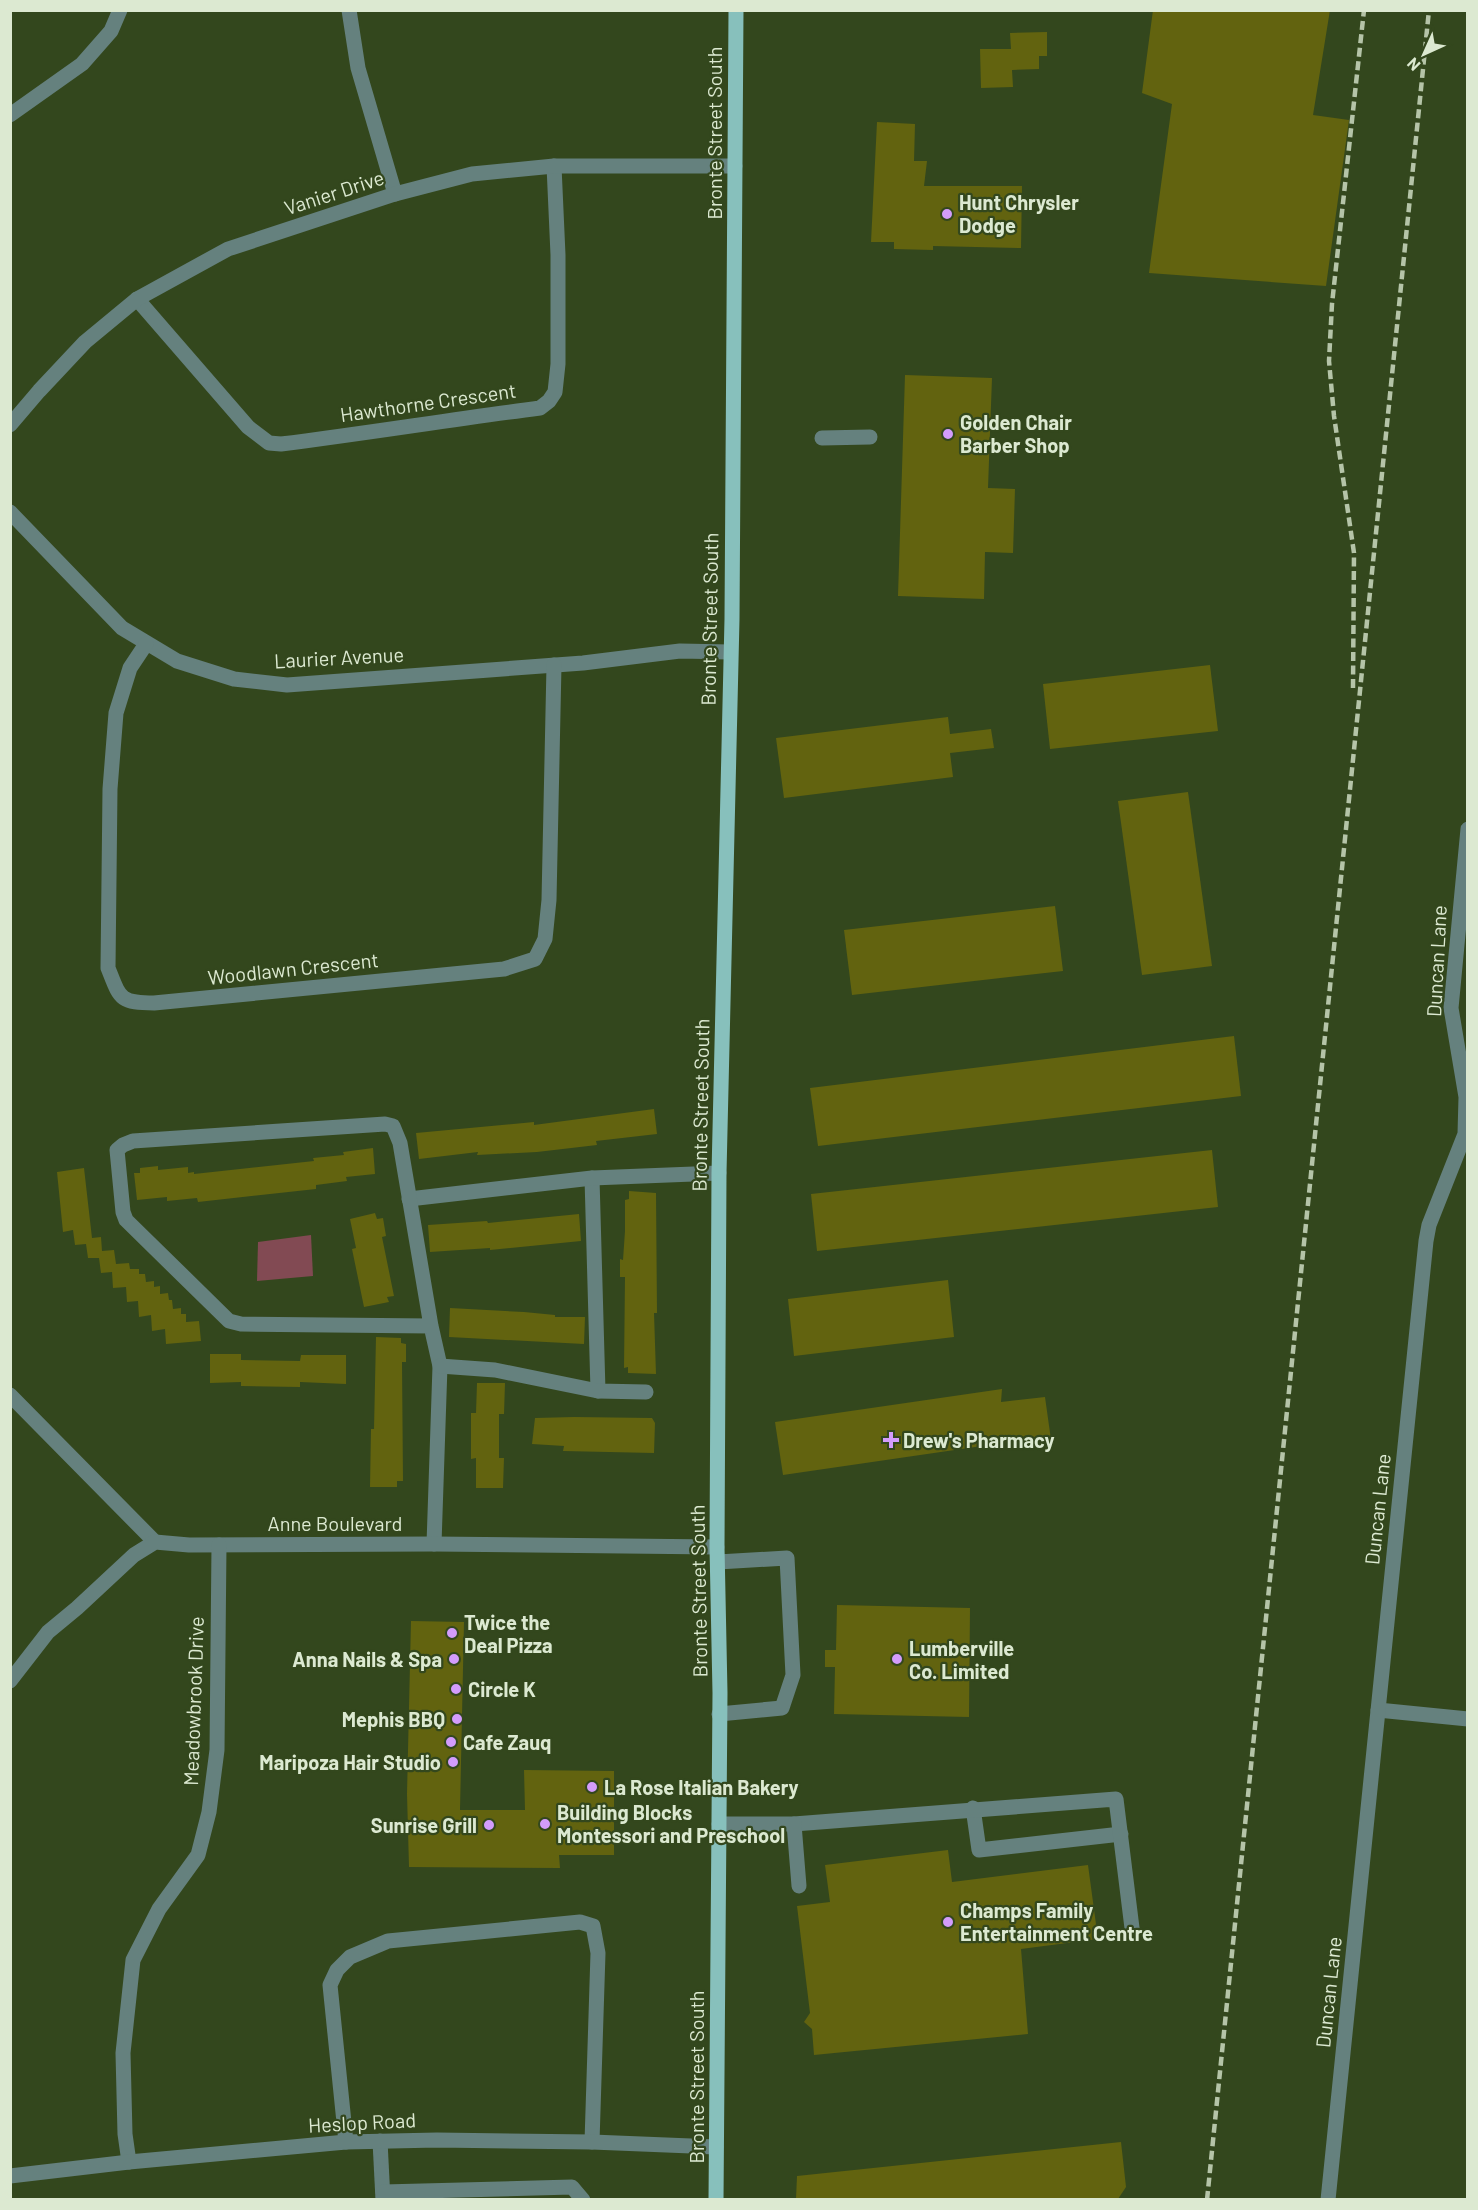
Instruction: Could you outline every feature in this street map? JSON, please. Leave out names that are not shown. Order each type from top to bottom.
[{"type":"main road","name":"Bronte Street South","points":[[716,2199],[719,1824],[717,1554],[719,1173],[730,652],[736,10]]},
{"type":"street","points":[[10,115],[82,64],[111,31],[120,10]]},
{"type":"street","points":[[349,10],[358,69],[395,194]]},
{"type":"street","name":"Vanier Drive","points":[[10,425],[85,342],[137,299],[228,249],[395,194],[472,174],[554,166],[735,166]]},
{"type":"street","name":"Hawthorne Crescent","points":[[137,299],[248,428],[268,443],[281,444],[368,433],[540,408],[555,392],[558,364],[558,255],[554,166]]},
{"type":"street","points":[[822,438],[870,437]]},
{"type":"street","name":"Laurier Avenue","points":[[10,512],[122,628],[177,661],[234,679],[287,685],[554,665],[680,651],[730,652]]},
{"type":"street","name":"Woodlawn Crescent","points":[[146,644],[130,668],[116,713],[110,789],[108,968],[119,995],[132,1003],[154,1003],[504,969],[535,959],[545,939],[549,900],[554,665]]},
{"type":"street","name":"Duncan Lane","points":[[1328,2199],[1426,1241],[1430,1225],[1466,1134],[1463,1076],[1451,1008],[1462,944],[1467,829]]},
{"type":"street","points":[[431,1326],[241,1324],[229,1321],[126,1220],[123,1212],[117,1150],[132,1141],[385,1124],[393,1126],[398,1133],[408,1199],[440,1366],[434,1544]]},
{"type":"street","points":[[408,1199],[592,1178],[719,1173]]},
{"type":"street","points":[[592,1178],[598,1391]]},
{"type":"street","points":[[440,1366],[495,1370],[598,1391],[646,1392]]},
{"type":"street","points":[[10,1395],[155,1542],[134,1556],[48,1632],[10,1681]]},
{"type":"street","name":"Anne Boulevard","points":[[155,1542],[219,1545],[434,1544],[788,1558],[793,1675],[782,1707],[719,1714]]},
{"type":"street","name":"Meadowbrook Drive","points":[[129,2162],[124,2134],[123,2053],[133,1960],[159,1910],[198,1854],[209,1812],[217,1750],[219,1545]]},
{"type":"street","points":[[1378,1710],[1467,1719]]},
{"type":"street","points":[[719,1824],[794,1824],[1116,1798],[1132,1928]]},
{"type":"street","points":[[973,1808],[979,1850],[1121,1834]]},
{"type":"street","points":[[794,1824],[799,1886]]},
{"type":"street","points":[[346,2142],[330,1985],[338,1970],[350,1957],[388,1941],[580,1922],[593,1926],[598,1953],[591,2142]]},
{"type":"street","name":"Heslop Road","points":[[10,2176],[129,2162],[346,2142],[437,2140],[716,2146]]},
{"type":"street","points":[[380,2141],[383,2196],[573,2187],[583,2199]]},
{"type":"shaded area","points":[[311,1235],[313,1276],[257,1281],[258,1242]]},
{"type":"building","points":[[1153,10],[1330,10],[1313,115],[1349,120],[1326,286],[1149,273],[1172,104],[1142,93]]},
{"type":"building","points":[[1047,32],[1047,56],[1039,56],[1039,69],[1012,70],[1013,87],[981,88],[980,49],[1011,49],[1010,33]]},
{"type":"building","name":"Hunt Chrysler Dodge","points":[[877,122],[915,124],[914,161],[927,161],[924,186],[1022,186],[1021,248],[933,246],[933,250],[894,249],[894,242],[871,242]]},
{"type":"building","points":[[905,375],[992,378],[988,488],[1015,489],[1013,553],[985,552],[984,599],[898,596]]},
{"type":"building","points":[[1210,665],[1218,731],[1050,749],[1043,684]]},
{"type":"building","points":[[948,717],[950,734],[991,729],[994,748],[950,753],[953,777],[784,798],[776,738]]},
{"type":"building","points":[[1188,792],[1212,966],[1142,975],[1118,801]]},
{"type":"building","points":[[1055,906],[1063,971],[852,995],[844,930]]},
{"type":"building","points":[[1234,1036],[1241,1096],[818,1146],[810,1088]]},
{"type":"building","points":[[654,1109],[657,1134],[596,1141],[597,1145],[537,1152],[477,1155],[478,1152],[419,1159],[416,1133],[534,1122],[534,1125]]},
{"type":"building","points":[[373,1148],[375,1174],[346,1177],[347,1181],[316,1185],[316,1189],[198,1202],[197,1198],[167,1201],[167,1197],[137,1200],[134,1173],[140,1173],[140,1168],[158,1166],[158,1170],[188,1167],[188,1173],[194,1172],[194,1174],[314,1161],[313,1158],[344,1155],[343,1152]]},
{"type":"building","points":[[1212,1150],[1218,1207],[817,1251],[811,1194]]},
{"type":"building","points":[[84,1168],[92,1238],[101,1237],[102,1251],[114,1250],[116,1264],[129,1263],[130,1269],[139,1269],[139,1274],[145,1274],[146,1282],[154,1281],[154,1287],[160,1286],[160,1294],[168,1293],[173,1309],[181,1308],[181,1314],[186,1314],[186,1322],[199,1321],[201,1341],[166,1344],[165,1329],[152,1331],[151,1315],[139,1317],[138,1301],[127,1302],[126,1287],[113,1288],[112,1272],[101,1273],[99,1258],[88,1258],[86,1244],[75,1245],[73,1230],[63,1232],[57,1172]]},
{"type":"building","points":[[629,1191],[656,1193],[657,1313],[654,1313],[656,1374],[628,1373],[628,1367],[624,1368],[625,1277],[620,1277],[620,1259],[623,1260],[625,1200],[629,1199]]},
{"type":"building","points":[[375,1213],[377,1219],[383,1218],[386,1236],[382,1237],[394,1296],[387,1297],[389,1302],[364,1307],[352,1249],[356,1248],[350,1219]]},
{"type":"building","points":[[579,1214],[581,1241],[490,1250],[490,1248],[430,1252],[428,1225],[487,1221],[488,1223]]},
{"type":"building","points":[[948,1280],[954,1337],[794,1356],[788,1299]]},
{"type":"building","points":[[450,1308],[524,1312],[555,1315],[555,1317],[585,1317],[584,1344],[449,1337]]},
{"type":"building","points":[[376,1337],[401,1338],[401,1343],[406,1344],[406,1362],[402,1362],[403,1481],[397,1481],[397,1487],[370,1487]]},
{"type":"building","points":[[210,1354],[241,1354],[241,1360],[300,1361],[301,1355],[346,1355],[346,1384],[300,1382],[300,1387],[241,1386],[241,1382],[210,1383]]},
{"type":"building","points":[[477,1383],[505,1383],[504,1414],[499,1414],[499,1458],[504,1458],[503,1488],[476,1488],[476,1458],[471,1459],[471,1413],[476,1413]]},
{"type":"building","points":[[1002,1389],[1001,1402],[1045,1397],[1052,1447],[1032,1449],[1030,1439],[783,1475],[775,1422]]},
{"type":"building","points":[[535,1418],[652,1418],[655,1423],[654,1453],[563,1451],[564,1446],[532,1444]]},
{"type":"building","name":"Lumberville Co. Limited","points":[[837,1605],[970,1608],[969,1717],[834,1714],[835,1667],[825,1667],[825,1650],[836,1650]]},
{"type":"building","points":[[411,1621],[464,1622],[460,1810],[525,1810],[524,1770],[614,1771],[614,1855],[559,1855],[560,1868],[409,1867],[407,1794]]},
{"type":"building","points":[[948,1850],[952,1882],[1088,1865],[1098,1939],[1021,1949],[1028,2034],[814,2055],[812,2029],[804,2022],[810,2013],[797,1906],[830,1902],[825,1865]]},
{"type":"building","points":[[1121,2142],[1126,2187],[1118,2199],[796,2199],[797,2176]]},
{"type":"railway","points":[[1353,688],[1354,553],[1334,416],[1329,361],[1332,304],[1364,10]]},
{"type":"railway","points":[[1207,2200],[1429,10]]},
{"type":"place","name":"Hunt Chrysler Dodge","points":[[947,214]]},
{"type":"place","name":"Golden Chair Barber Shop","points":[[948,434]]},
{"type":"place","name":"Drew's Pharmacy","points":[[891,1440]]},
{"type":"place","name":"Twice the Deal Pizza","points":[[452,1633]]},
{"type":"place","name":"Anna Nails & Spa","points":[[454,1659]]},
{"type":"place","name":"Lumberville Co. Limited","points":[[897,1659]]},
{"type":"place","name":"Circle K","points":[[456,1689]]},
{"type":"place","name":"Mephis BBQ","points":[[457,1719]]},
{"type":"place","name":"Cafe Zauq","points":[[451,1742]]},
{"type":"place","name":"Maripoza Hair Studio","points":[[453,1762]]},
{"type":"place","name":"La Rose Italian Bakery","points":[[592,1787]]},
{"type":"place","name":"Building Blocks Montessori and Preschool","points":[[545,1824]]},
{"type":"place","name":"Sunrise Grill","points":[[489,1825]]},
{"type":"place","name":"Champs Family Entertainment Centre","points":[[948,1922]]}]
